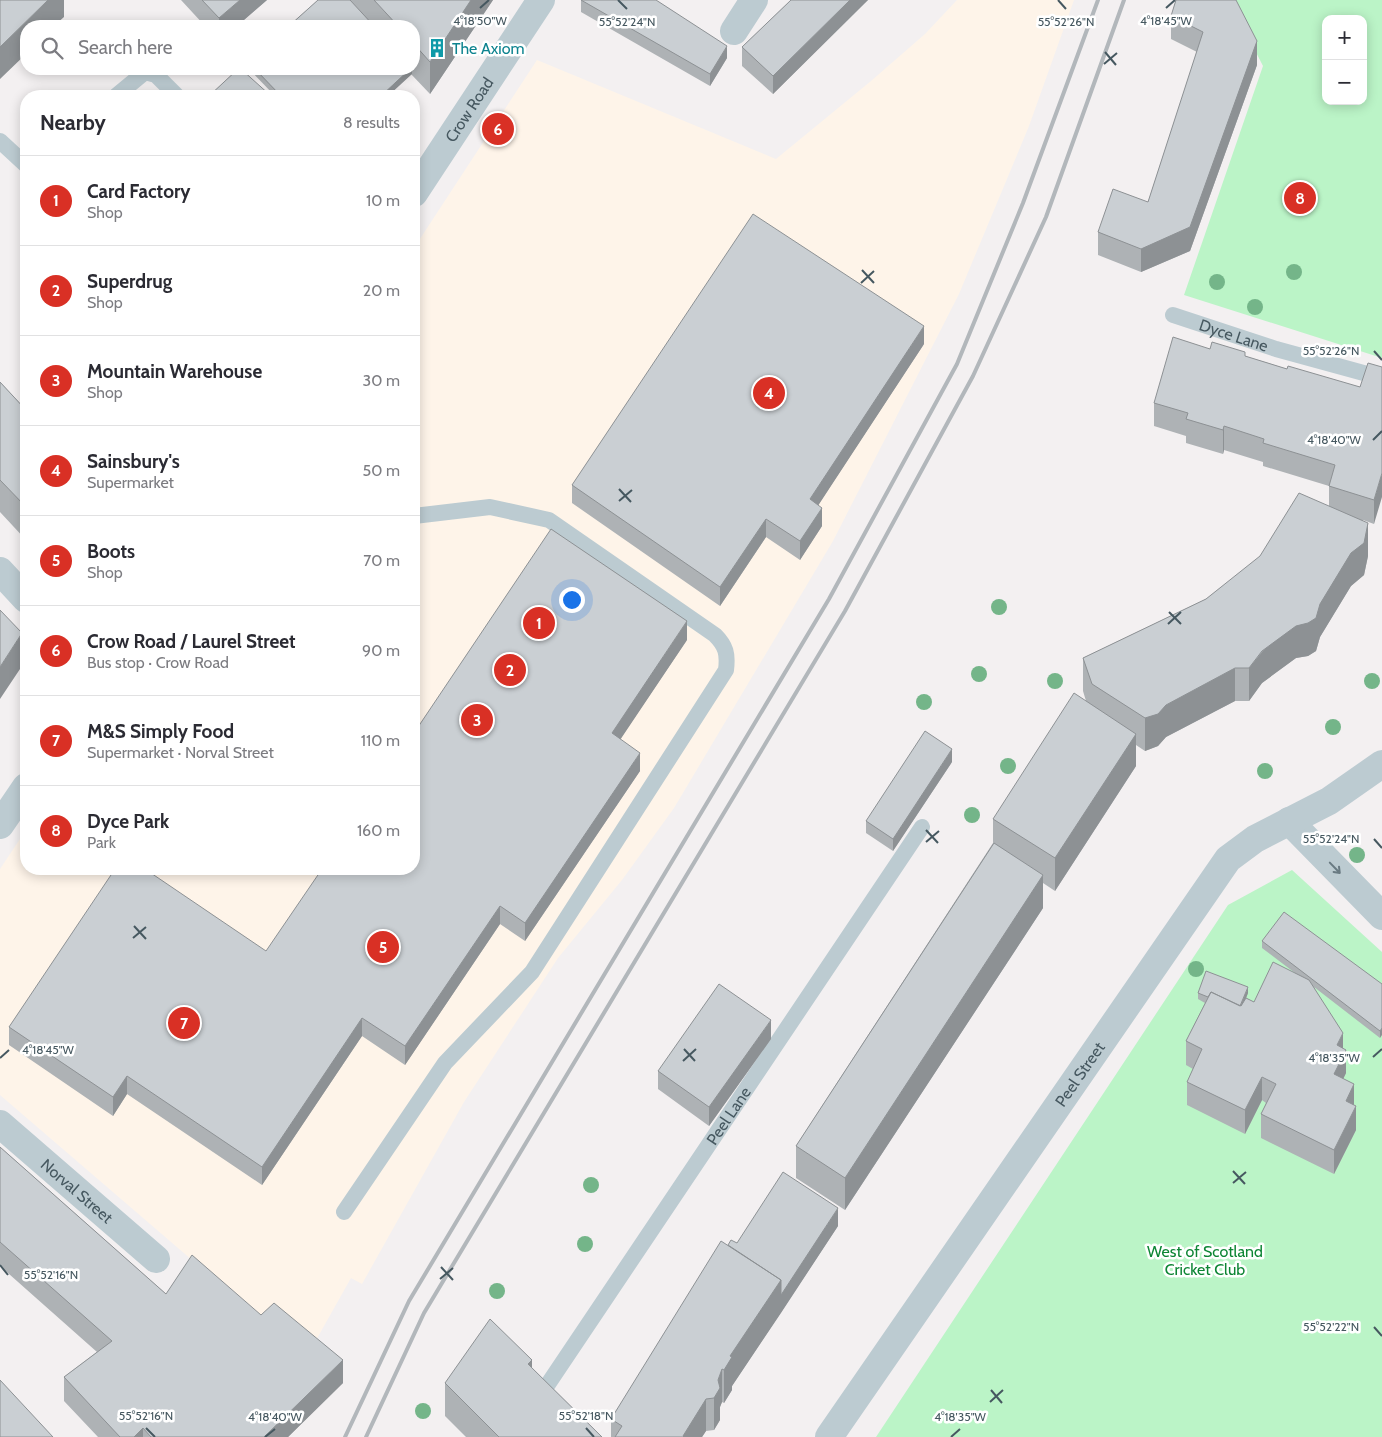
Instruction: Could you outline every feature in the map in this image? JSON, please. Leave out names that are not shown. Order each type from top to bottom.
[{"type":"street","name":"Crow Road","points":[[420,184],[541,0]]},
{"type":"street","points":[[734,31],[754,0]]},
{"type":"street","points":[[0,572],[20,593]]},
{"type":"street","name":"Peel Street","points":[[829,1437],[1228,859],[1255,839],[1329,801],[1382,764]]},
{"type":"street","points":[[0,825],[20,796]]},
{"type":"street","points":[[1289,821],[1382,916]]},
{"type":"street","name":"Norval Street","points":[[0,1124],[156,1259]]},
{"type":"lane","points":[[123,90],[141,75]]},
{"type":"lane","points":[[156,75],[171,90]]},
{"type":"lane","points":[[0,141],[20,159]]},
{"type":"lane","name":"Dyce Lane","points":[[1173,315],[1276,349],[1382,378]]},
{"type":"lane","points":[[344,1212],[445,1063],[532,972],[726,670],[728,657],[725,644],[715,635],[549,520],[490,507],[420,515]]},
{"type":"lane","name":"Peel Lane","points":[[534,1403],[922,827]]},
{"type":"shaded area","points":[[957,0],[1074,0],[1029,126],[959,294],[833,541],[674,808],[622,880],[558,958],[464,1102],[362,1284],[351,1278],[306,1358],[0,1095],[0,869],[20,839],[20,875],[420,875],[420,239],[537,60],[776,159],[925,34]]},
{"type":"green space","points":[[1195,0],[1382,0],[1382,358],[1184,295],[1263,66],[1239,19]]},
{"type":"green space","name":"West of Scotland Cricket Club","points":[[1292,870],[1382,952],[1382,1437],[876,1437],[1228,905]]},
{"type":"building","points":[[0,0],[48,0],[28,20],[20,20],[20,27],[0,47]]},
{"type":"building","points":[[202,0],[240,0],[219,18]]},
{"type":"building","points":[[318,0],[350,0],[368,20],[296,20]]},
{"type":"building","points":[[374,0],[471,0],[430,62],[420,51],[420,20],[392,20]]},
{"type":"building","points":[[581,0],[656,0],[727,46],[710,74]]},
{"type":"building","points":[[791,0],[850,0],[773,76],[742,47]]},
{"type":"building","points":[[1176,0],[1236,0],[1257,41],[1190,227],[1141,249],[1098,232],[1113,189],[1148,202],[1203,32],[1171,16]]},
{"type":"building","points":[[232,75],[248,75],[264,90],[215,90]]},
{"type":"building","points":[[261,75],[404,75],[387,90],[275,90]]},
{"type":"building","points":[[753,214],[924,326],[810,499],[822,508],[800,541],[766,519],[720,587],[572,485]]},
{"type":"building","points":[[1173,337],[1210,349],[1212,342],[1245,352],[1245,356],[1287,369],[1288,366],[1360,387],[1368,363],[1382,367],[1382,473],[1374,500],[1329,486],[1335,465],[1263,443],[1264,439],[1224,426],[1223,430],[1186,419],[1188,413],[1154,403]]},
{"type":"building","points":[[0,382],[20,404],[20,501],[0,480]]},
{"type":"building","points":[[1299,493],[1368,523],[1364,543],[1351,553],[1320,604],[1316,618],[1308,623],[1296,626],[1262,651],[1249,668],[1235,668],[1166,705],[1158,714],[1145,718],[1092,684],[1083,658],[1206,599],[1260,556]]},
{"type":"building","points":[[551,529],[687,621],[612,733],[640,753],[525,923],[500,906],[405,1046],[362,1018],[262,1167],[127,1076],[113,1097],[9,1027],[111,875],[154,875],[266,951],[318,875],[420,875],[420,724]]},
{"type":"building","points":[[0,610],[20,631],[20,636],[0,667]]},
{"type":"building","points":[[1074,693],[1136,734],[1055,858],[993,819]]},
{"type":"building","points":[[925,731],[952,749],[893,839],[866,821]]},
{"type":"building","points":[[994,843],[1043,875],[845,1178],[796,1146]]},
{"type":"building","points":[[1284,912],[1382,984],[1382,1028],[1380,1031],[1262,941]]},
{"type":"building","points":[[1273,962],[1309,980],[1343,1033],[1337,1045],[1346,1050],[1334,1074],[1354,1084],[1346,1101],[1356,1106],[1334,1150],[1261,1114],[1276,1084],[1262,1077],[1245,1110],[1187,1082],[1202,1049],[1186,1041],[1211,992],[1241,1006],[1246,998],[1254,1002]]},
{"type":"building","points":[[1206,971],[1248,987],[1240,1006],[1211,992],[1208,997],[1198,993]]},
{"type":"building","points":[[719,984],[771,1020],[709,1107],[658,1071]]},
{"type":"building","points":[[0,1147],[166,1294],[192,1255],[261,1315],[274,1303],[343,1360],[264,1437],[151,1437],[143,1428],[134,1437],[120,1437],[64,1377],[112,1341],[0,1242]]},
{"type":"building","points":[[783,1172],[838,1208],[781,1295],[781,1280],[728,1245],[731,1240],[737,1243]]},
{"type":"building","points":[[721,1241],[781,1280],[730,1356],[732,1357],[724,1370],[722,1369],[718,1380],[720,1388],[714,1398],[706,1399],[684,1437],[615,1437],[622,1426],[611,1419]]},
{"type":"building","points":[[490,1319],[532,1360],[528,1364],[602,1437],[499,1437],[445,1383]]},
{"type":"building","points":[[0,1380],[53,1437],[0,1437]]},
{"type":"railway","points":[[345,1437],[409,1301],[829,599],[957,364],[1023,203],[1098,0]]},
{"type":"railway","points":[[366,1437],[424,1313],[845,611],[973,376],[1046,217],[1124,0]]},
{"type":"place","name":"The Axiom","points":[[437,48]]},
{"type":"place","name":"Crow Road / Laurel Street","points":[[498,129]]},
{"type":"place","name":"Dyce Park","points":[[1300,198]]},
{"type":"place","name":"Sainsbury's","points":[[769,393]]},
{"type":"place","name":"Card Factory","points":[[539,623]]},
{"type":"place","name":"Superdrug","points":[[510,670]]},
{"type":"place","name":"Mountain Warehouse","points":[[477,720]]},
{"type":"place","name":"Boots","points":[[383,947]]},
{"type":"place","name":"M&S Simply Food","points":[[184,1023]]}]
